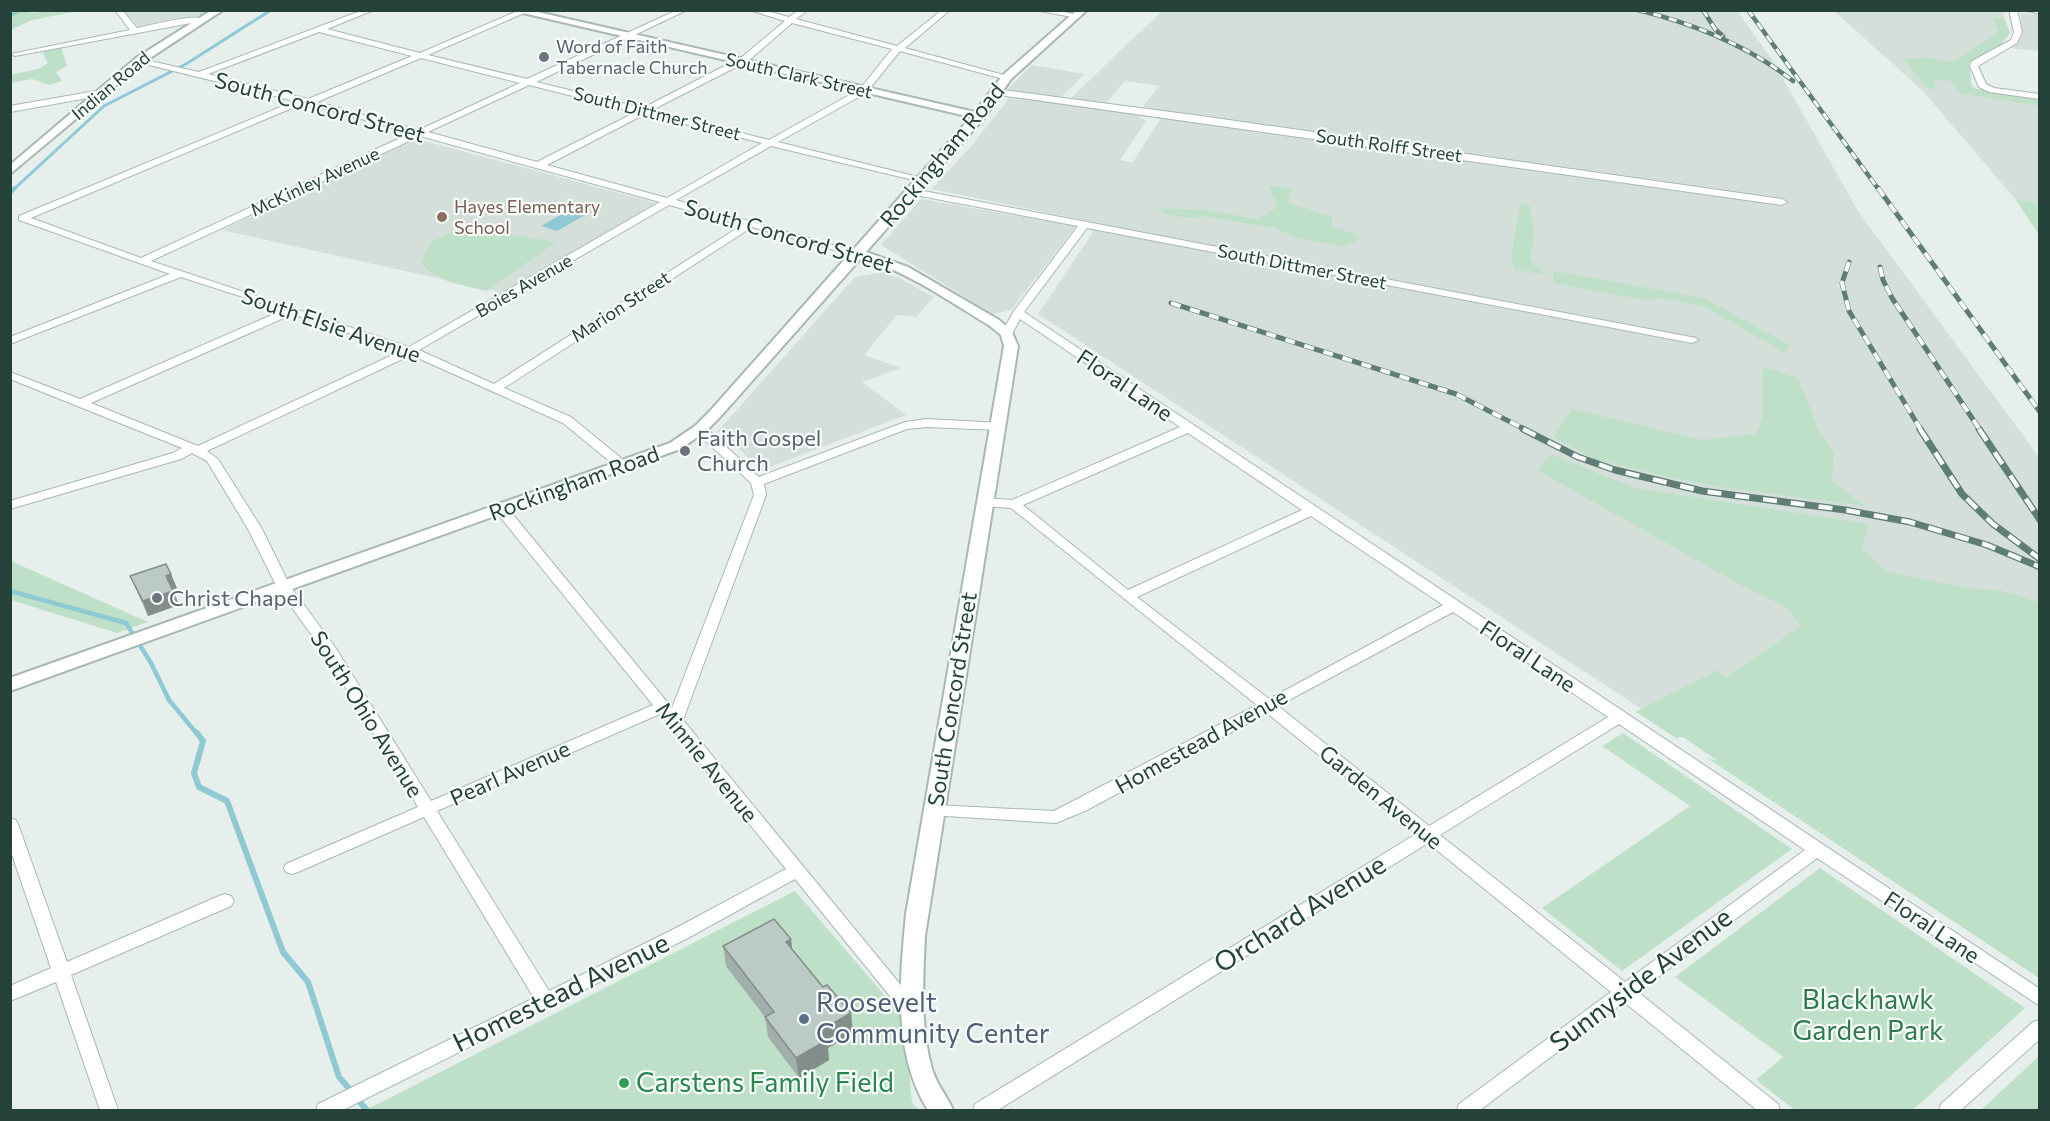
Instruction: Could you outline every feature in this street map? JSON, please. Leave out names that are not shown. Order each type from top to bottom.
[{"type":"street","name":"Indian Road","points":[[10,171],[140,60],[219,10]]},
{"type":"street","points":[[199,75],[371,10]]},
{"type":"street","name":"McKinley Avenue","points":[[142,261],[684,10]]},
{"type":"street","points":[[752,10],[1007,77]]},
{"type":"street","points":[[537,166],[739,62],[805,10]]},
{"type":"street","name":"Boies Avenue","points":[[10,505],[177,456],[411,351],[863,91],[899,47],[947,10]]},
{"type":"street","points":[[1038,10],[1080,13]]},
{"type":"street","points":[[2013,10],[2018,32],[2014,41],[1975,63],[1974,66],[1982,86],[1992,90],[2040,97]]},
{"type":"street","points":[[2026,10],[2040,12]]},
{"type":"street","points":[[118,11],[135,31]]},
{"type":"street","points":[[305,102],[422,55],[521,11]]},
{"type":"street","name":"South Clark Street","points":[[521,11],[980,116]]},
{"type":"street","name":"Rockingham Road","points":[[10,685],[675,446],[700,429],[859,254],[980,116],[1007,77],[1080,13]]},
{"type":"street","points":[[15,54],[192,20],[203,20]]},
{"type":"street","name":"South Dittmer Street","points":[[320,30],[771,142],[918,187],[1084,225],[1692,340]]},
{"type":"street","name":"South Concord Street","points":[[140,60],[305,102],[881,260],[905,270],[1007,334],[1011,346],[917,914],[912,962],[914,1014],[922,1076],[929,1093],[941,1110]]},
{"type":"street","name":"South Rolff Street","points":[[995,92],[1191,117],[1782,201]]},
{"type":"street","points":[[10,110],[100,93]]},
{"type":"street","name":"South Elsie Avenue","points":[[305,102],[22,218],[142,261],[411,351],[567,420],[623,466]]},
{"type":"street","name":"Marion Street","points":[[494,389],[749,225]]},
{"type":"street","points":[[1007,334],[1018,313],[1084,225]]},
{"type":"street","points":[[10,341],[182,273]]},
{"type":"street","points":[[81,403],[293,310]]},
{"type":"street","name":"Floral Lane","points":[[1018,313],[2040,999]]},
{"type":"street","name":"South Ohio Avenue","points":[[10,375],[195,449],[212,459],[255,529],[284,587],[330,650],[545,1000]]},
{"type":"street","points":[[757,482],[905,426],[927,423],[998,426]]},
{"type":"street","points":[[984,502],[1014,504],[1188,428]]},
{"type":"street","points":[[674,723],[760,495],[757,482],[700,429]]},
{"type":"street","name":"Garden Avenue","points":[[1014,504],[1126,596],[1267,705],[1771,1110]]},
{"type":"street","name":"Minnie Avenue","points":[[501,509],[914,1014]]},
{"type":"street","points":[[1126,596],[1311,511]]},
{"type":"street","name":"Homestead Avenue","points":[[935,811],[1056,817],[1081,806],[1453,606]]},
{"type":"street","name":"Pearl Avenue","points":[[292,868],[662,707]]},
{"type":"street","name":"Orchard Avenue","points":[[982,1110],[1619,717]]},
{"type":"street","points":[[10,824],[110,1110]]},
{"type":"street","name":"Sunnyside Avenue","points":[[1466,1110],[1816,850]]},
{"type":"street","name":"Homestead Avenue","points":[[325,1110],[682,933],[796,871]]},
{"type":"street","points":[[10,994],[225,901]]},
{"type":"street","points":[[1948,1110],[2040,1027]]},
{"type":"shaded area","points":[[124,11],[210,11],[201,16],[140,28]]},
{"type":"shaded area","points":[[1162,11],[1737,11],[1773,61],[1858,211],[2039,457],[2039,602],[2000,590],[1660,721],[1038,314],[1097,223],[932,189],[974,143],[1009,98],[1136,115],[1146,121],[1120,160],[1133,162],[1165,112],[1142,108],[1159,86],[1125,81],[1106,103],[1070,99]]},
{"type":"shaded area","points":[[1834,11],[2003,11],[2006,32],[1967,61],[1965,81],[1986,94],[2039,101],[2039,203],[2016,200],[1923,91]]},
{"type":"shaded area","points":[[2021,13],[2039,15],[2039,51],[2010,48],[2022,37]]},
{"type":"shaded area","points":[[1031,65],[1085,74],[1060,98],[1006,91]]},
{"type":"shaded area","name":"Hayes Elementary School","points":[[417,139],[656,203],[503,293],[222,230]]},
{"type":"shaded area","points":[[921,199],[1076,226],[1011,310],[992,314],[881,245]]},
{"type":"shaded area","points":[[883,272],[934,297],[916,317],[897,315],[864,355],[901,368],[862,382],[906,415],[762,470],[718,431],[855,277]]},
{"type":"green space","points":[[11,11],[30,11],[30,13],[78,11],[32,20],[11,30]]},
{"type":"green space","points":[[1993,17],[2005,19],[2010,33],[2001,45],[1969,63],[1972,88],[2039,99],[2039,106],[1958,93],[1951,81],[1934,79],[1936,90],[1926,87],[1903,59],[1927,58],[1952,62],[1999,32]]},
{"type":"green space","points":[[61,47],[67,66],[56,72],[62,81],[49,85],[32,79],[11,83],[10,75],[38,69],[48,63],[42,51]]},
{"type":"green space","points":[[1269,186],[1293,188],[1288,203],[1331,216],[1333,227],[1356,234],[1359,239],[1344,247],[1295,237],[1275,228],[1203,216],[1179,217],[1158,209],[1208,211],[1258,220],[1277,207]]},
{"type":"green space","points":[[2016,200],[2039,203],[2039,235]]},
{"type":"green space","points":[[1521,202],[1529,205],[1533,223],[1534,234],[1530,259],[1536,267],[1543,271],[1543,275],[1514,269],[1511,255]]},
{"type":"green space","points":[[464,226],[556,242],[486,291],[442,278],[427,269],[421,262],[431,242]]},
{"type":"green space","points":[[1554,271],[1704,298],[1789,345],[1785,353],[1705,307],[1663,298],[1644,300],[1553,283]]},
{"type":"green space","points":[[1763,367],[1798,378],[1821,435],[1834,452],[1832,482],[1866,506],[1720,487],[1650,473],[1595,459],[1553,437],[1572,409],[1702,440],[1756,434],[1762,418]]},
{"type":"green space","points":[[1551,454],[1635,488],[1869,524],[1862,548],[1887,572],[1974,589],[2000,590],[2039,602],[2039,978],[1707,758],[1718,761],[1683,737],[1676,738],[1636,712],[1718,670],[1725,678],[1801,626],[1786,607],[1739,584],[1537,470]]},
{"type":"green space","points":[[11,560],[148,622],[117,633],[11,600]]},
{"type":"green space","points":[[1623,733],[1792,849],[1622,971],[1542,908],[1690,806],[1602,746]]},
{"type":"green space","name":"Blackhawk Garden Park","points":[[1820,868],[2025,1008],[1913,1110],[1795,1110],[1756,1080],[1783,1057],[1675,977]]},
{"type":"green space","points":[[795,891],[904,1018],[912,1103],[919,1110],[366,1110]]},
{"type":"green space","points":[[2039,1056],[2039,1110],[1981,1110]]},
{"type":"water","points":[[569,210],[585,215],[557,231],[541,226]]},
{"type":"building","points":[[166,564],[171,574],[166,576],[173,591],[143,601],[130,576]]},
{"type":"building","name":"Roosevelt Community Center","points":[[774,919],[791,939],[786,942],[823,987],[827,985],[851,1013],[820,1031],[827,1040],[796,1058],[765,1017],[774,1012],[723,946]]},
{"type":"waterway","points":[[10,16],[21,10]]},
{"type":"waterway","points":[[13,190],[104,106],[186,64],[271,10]]},
{"type":"waterway","points":[[10,193],[13,190]]},
{"type":"waterway","points":[[10,591],[126,623],[151,663],[169,700],[198,735]]},
{"type":"waterway","points":[[197,733],[203,741],[194,773],[199,787],[227,801],[283,952],[308,982],[339,1077],[352,1092]]},
{"type":"waterway","points":[[357,1099],[367,1110]]},
{"type":"railway","points":[[1638,10],[1720,37],[1739,46],[1793,81]]},
{"type":"railway","points":[[1703,10],[1715,29],[1723,36]]},
{"type":"railway","points":[[1748,10],[1879,190]]},
{"type":"railway","points":[[1878,188],[2040,412]]},
{"type":"railway","points":[[1849,262],[1842,283],[1849,311],[1921,430]]},
{"type":"railway","points":[[1880,267],[1883,280],[1892,298],[1980,430]]},
{"type":"railway","points":[[1171,303],[1456,394],[1526,430]]},
{"type":"railway","points":[[1523,429],[1578,457],[1615,470],[1702,491],[1845,510],[1910,522],[1987,545],[2040,567]]},
{"type":"railway","points":[[1920,429],[1962,494],[1993,524],[2040,559]]},
{"type":"railway","points":[[1979,429],[2040,520]]},
{"type":"place","name":"Word of Faith Tabernacle Church","points":[[544,57]]},
{"type":"place","name":"Hayes Elementary School","points":[[442,217]]},
{"type":"place","name":"Faith Gospel Church","points":[[685,451]]},
{"type":"place","name":"Christ Chapel","points":[[157,598]]},
{"type":"place","name":"Roosevelt Community Center","points":[[804,1019]]},
{"type":"place","name":"Carstens Family Field","points":[[624,1083]]}]
